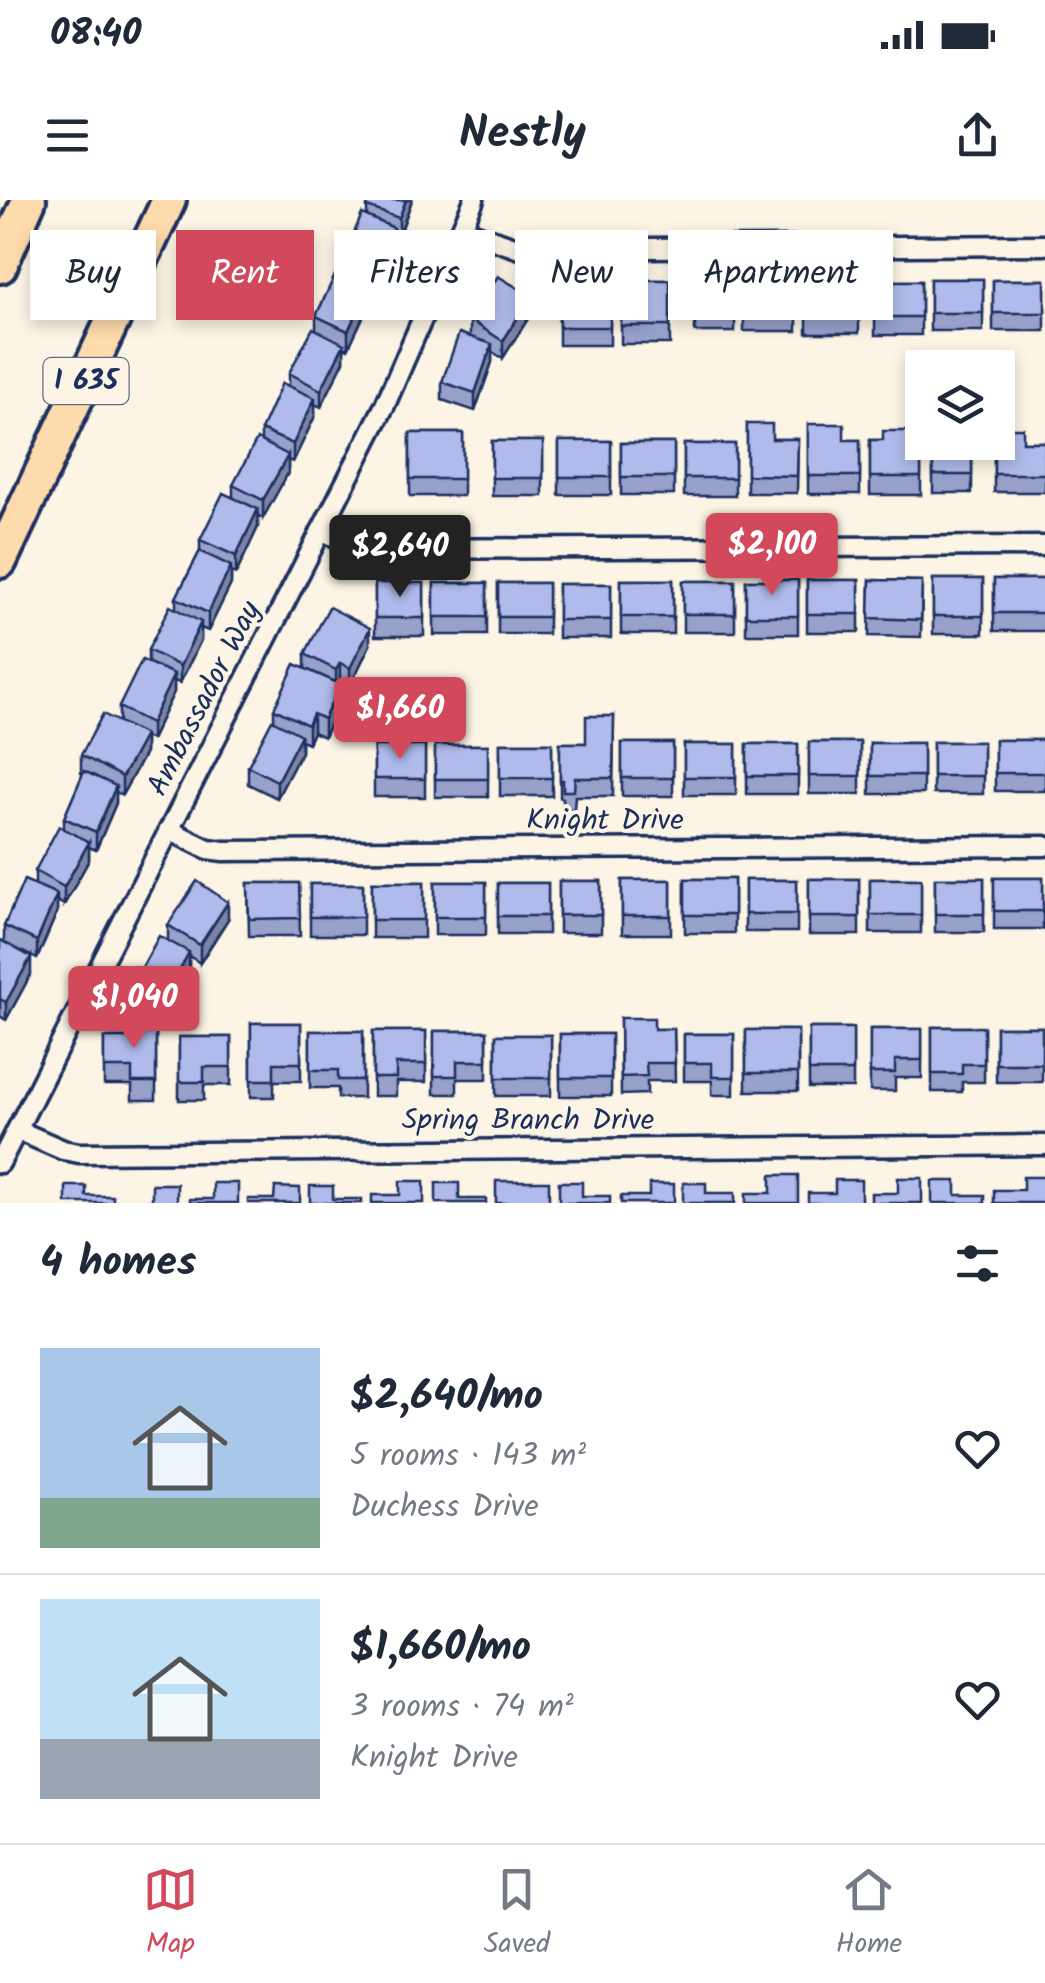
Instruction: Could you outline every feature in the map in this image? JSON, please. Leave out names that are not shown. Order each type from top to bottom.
[{"type":"highway","points":[[0,215],[6,200]]},
{"type":"highway","points":[[0,266],[29,200]]},
{"type":"highway","name":"I 635","points":[[0,561],[168,200]]},
{"type":"street","name":"Ambassador Way","points":[[0,1163],[385,405],[474,200]]},
{"type":"street","points":[[462,229],[520,249],[1045,244]]},
{"type":"street","points":[[321,531],[358,546],[380,549],[1045,546]]},
{"type":"street","name":"Knight Drive","points":[[169,830],[224,851],[1045,846]]},
{"type":"street","name":"Spring Branch Drive","points":[[17,1130],[79,1153],[1045,1145]]},
{"type":"building","points":[[369,200],[406,200],[399,218],[367,207]]},
{"type":"building","points":[[362,214],[394,228],[393,230],[355,230]]},
{"type":"building","points":[[498,276],[515,286],[516,320],[503,341],[470,320],[495,320]]},
{"type":"building","points":[[334,277],[334,320],[353,320],[348,331],[316,316]]},
{"type":"building","points":[[930,279],[983,279],[983,313],[930,313]]},
{"type":"building","points":[[648,280],[668,280],[670,326],[621,326],[621,320],[648,320]]},
{"type":"building","points":[[993,280],[1045,280],[1045,313],[993,313]]},
{"type":"building","points":[[893,281],[921,281],[921,317],[893,317]]},
{"type":"building","points":[[559,320],[610,320],[610,327],[559,327]]},
{"type":"building","points":[[313,328],[344,344],[321,390],[289,373]]},
{"type":"building","points":[[459,333],[492,344],[475,393],[442,382]]},
{"type":"building","points":[[282,383],[315,398],[293,444],[261,430]]},
{"type":"building","points":[[747,424],[772,424],[772,439],[798,439],[797,476],[747,475]]},
{"type":"building","points":[[808,424],[844,424],[844,440],[860,440],[860,476],[808,476]]},
{"type":"building","points":[[1015,428],[1023,428],[1023,442],[1045,442],[1045,474],[994,474],[994,460],[1015,460]]},
{"type":"building","points":[[883,431],[905,431],[905,460],[921,460],[921,477],[870,477],[870,440],[883,440]]},
{"type":"building","points":[[410,433],[463,433],[463,479],[410,479]]},
{"type":"building","points":[[257,439],[288,455],[263,500],[233,485]]},
{"type":"building","points":[[492,441],[543,441],[543,478],[492,478]]},
{"type":"building","points":[[559,441],[611,441],[611,477],[559,477]]},
{"type":"building","points":[[621,443],[674,443],[674,477],[621,477]]},
{"type":"building","points":[[684,444],[735,444],[735,478],[684,478]]},
{"type":"building","points":[[933,460],[972,460],[972,475],[933,475]]},
{"type":"building","points":[[223,493],[258,509],[236,556],[200,540]]},
{"type":"building","points":[[200,551],[231,566],[208,613],[176,598]]},
{"type":"building","points":[[933,579],[983,579],[983,616],[933,616]]},
{"type":"building","points":[[994,579],[1045,579],[1045,613],[994,613]]},
{"type":"building","points":[[621,580],[673,580],[673,617],[621,617]]},
{"type":"building","points":[[746,580],[798,580],[798,616],[746,616]]},
{"type":"building","points":[[807,580],[859,580],[859,614],[807,614]]},
{"type":"building","points":[[870,580],[922,581],[921,620],[869,618]]},
{"type":"building","points":[[683,581],[735,581],[735,614],[683,614]]},
{"type":"building","points":[[375,583],[424,583],[424,618],[375,618]]},
{"type":"building","points":[[434,583],[487,583],[487,617],[434,617]]},
{"type":"building","points":[[498,583],[548,583],[548,617],[498,617]]},
{"type":"building","points":[[558,584],[611,584],[611,620],[558,620]]},
{"type":"building","points":[[170,606],[201,622],[180,666],[148,650]]},
{"type":"building","points":[[329,607],[370,628],[350,668],[340,663],[336,670],[305,654]]},
{"type":"building","points":[[142,660],[174,674],[151,723],[119,707]]},
{"type":"building","points":[[295,664],[340,684],[324,719],[313,714],[308,725],[274,709]]},
{"type":"building","points":[[103,714],[145,735],[122,777],[81,755]]},
{"type":"building","points":[[586,716],[614,716],[613,778],[575,778],[574,791],[563,791],[560,743],[586,743]]},
{"type":"building","points":[[272,720],[301,735],[277,781],[248,766]]},
{"type":"building","points":[[995,740],[1045,740],[1045,773],[995,773]]},
{"type":"building","points":[[809,742],[860,742],[860,776],[809,776]]},
{"type":"building","points":[[933,742],[983,742],[983,776],[933,776]]},
{"type":"building","points":[[500,743],[552,743],[552,778],[500,778]]},
{"type":"building","points":[[622,743],[673,743],[673,778],[622,778]]},
{"type":"building","points":[[870,743],[923,743],[923,776],[870,776]]},
{"type":"building","points":[[684,744],[736,744],[736,777],[684,777]]},
{"type":"building","points":[[747,744],[798,744],[798,776],[747,776]]},
{"type":"building","points":[[435,745],[488,745],[488,779],[435,779]]},
{"type":"building","points":[[374,746],[425,746],[425,779],[374,779]]},
{"type":"building","points":[[84,771],[116,786],[96,832],[64,818]]},
{"type":"building","points":[[59,826],[89,842],[64,887],[35,871]]},
{"type":"building","points":[[935,878],[984,878],[984,914],[935,914]]},
{"type":"building","points":[[994,878],[1043,878],[1043,911],[994,911]]},
{"type":"building","points":[[685,879],[734,879],[734,915],[685,915]]},
{"type":"building","points":[[809,879],[859,879],[859,917],[809,917]]},
{"type":"building","points":[[870,879],[921,879],[921,915],[870,915]]},
{"type":"building","points":[[24,880],[57,894],[37,941],[4,926]]},
{"type":"building","points":[[622,880],[671,880],[671,916],[622,916]]},
{"type":"building","points":[[745,880],[797,880],[797,914],[745,914]]},
{"type":"building","points":[[197,881],[228,902],[200,945],[168,925]]},
{"type":"building","points":[[559,881],[601,881],[601,915],[559,915]]},
{"type":"building","points":[[372,882],[424,882],[424,920],[372,920]]},
{"type":"building","points":[[435,882],[486,882],[486,917],[435,917]]},
{"type":"building","points":[[248,883],[299,883],[300,918],[249,919]]},
{"type":"building","points":[[498,883],[548,883],[548,916],[498,916]]},
{"type":"building","points":[[310,884],[363,884],[363,917],[310,917]]},
{"type":"building","points":[[159,936],[189,952],[166,996],[135,980]]},
{"type":"building","points":[[0,940],[31,957],[6,1002],[0,999]]},
{"type":"building","points":[[620,1018],[654,1018],[654,1029],[674,1029],[675,1063],[646,1063],[647,1076],[621,1077]]},
{"type":"building","points":[[126,1020],[156,1020],[156,1082],[132,1082],[132,1068],[104,1068],[104,1038],[126,1038]]},
{"type":"building","points":[[251,1023],[301,1023],[301,1063],[274,1063],[274,1080],[251,1080]]},
{"type":"building","points":[[932,1027],[984,1027],[984,1064],[962,1064],[962,1074],[932,1074]]},
{"type":"building","points":[[996,1027],[1042,1027],[1042,1064],[996,1064]]},
{"type":"building","points":[[809,1028],[853,1028],[853,1071],[809,1071]]},
{"type":"building","points":[[870,1029],[922,1029],[922,1060],[895,1060],[895,1073],[870,1073]]},
{"type":"building","points":[[746,1030],[798,1030],[798,1073],[746,1073]]},
{"type":"building","points":[[310,1031],[363,1031],[363,1080],[338,1080],[338,1070],[310,1070]]},
{"type":"building","points":[[373,1031],[426,1031],[426,1064],[396,1064],[396,1078],[373,1078]]},
{"type":"building","points":[[434,1031],[487,1031],[487,1061],[457,1061],[457,1076],[434,1076]]},
{"type":"building","points":[[560,1034],[611,1034],[611,1078],[560,1078]]},
{"type":"building","points":[[684,1034],[734,1034],[734,1077],[712,1077],[712,1063],[684,1063]]},
{"type":"building","points":[[496,1035],[551,1035],[551,1078],[496,1078]]},
{"type":"building","points":[[179,1037],[231,1037],[231,1067],[204,1067],[204,1082],[179,1082]]},
{"type":"building","points":[[771,1175],[798,1175],[798,1203],[746,1203],[746,1193],[771,1193]]},
{"type":"building","points":[[1023,1177],[1045,1177],[1045,1203],[994,1203],[994,1190],[1023,1190]]},
{"type":"building","points":[[898,1178],[922,1178],[922,1203],[871,1203],[871,1193],[898,1193]]},
{"type":"building","points":[[835,1180],[861,1180],[861,1203],[808,1203],[808,1193],[835,1193]]},
{"type":"building","points":[[400,1181],[424,1181],[424,1203],[372,1203],[372,1195],[400,1195]]},
{"type":"building","points":[[496,1181],[549,1181],[549,1203],[496,1203]]},
{"type":"building","points":[[932,1181],[956,1181],[956,1195],[985,1195],[985,1203],[932,1203]]},
{"type":"building","points":[[559,1182],[582,1182],[582,1196],[610,1196],[610,1203],[559,1203]]},
{"type":"building","points":[[213,1183],[238,1183],[238,1203],[190,1203],[190,1199],[213,1199]]},
{"type":"building","points":[[436,1183],[459,1183],[459,1199],[486,1199],[486,1203],[436,1203]]},
{"type":"building","points":[[683,1183],[706,1183],[706,1193],[735,1193],[735,1203],[683,1203]]},
{"type":"building","points":[[152,1184],[177,1184],[177,1203],[124,1203],[152,1201]]},
{"type":"building","points":[[649,1184],[674,1184],[674,1203],[621,1203],[621,1196],[649,1196]]},
{"type":"building","points":[[66,1186],[86,1186],[86,1196],[113,1196],[113,1203],[66,1203]]},
{"type":"building","points":[[310,1186],[333,1186],[333,1199],[362,1199],[362,1203],[310,1203]]},
{"type":"building","points":[[275,1187],[300,1188],[300,1203],[248,1203],[248,1199],[274,1199]]}]
